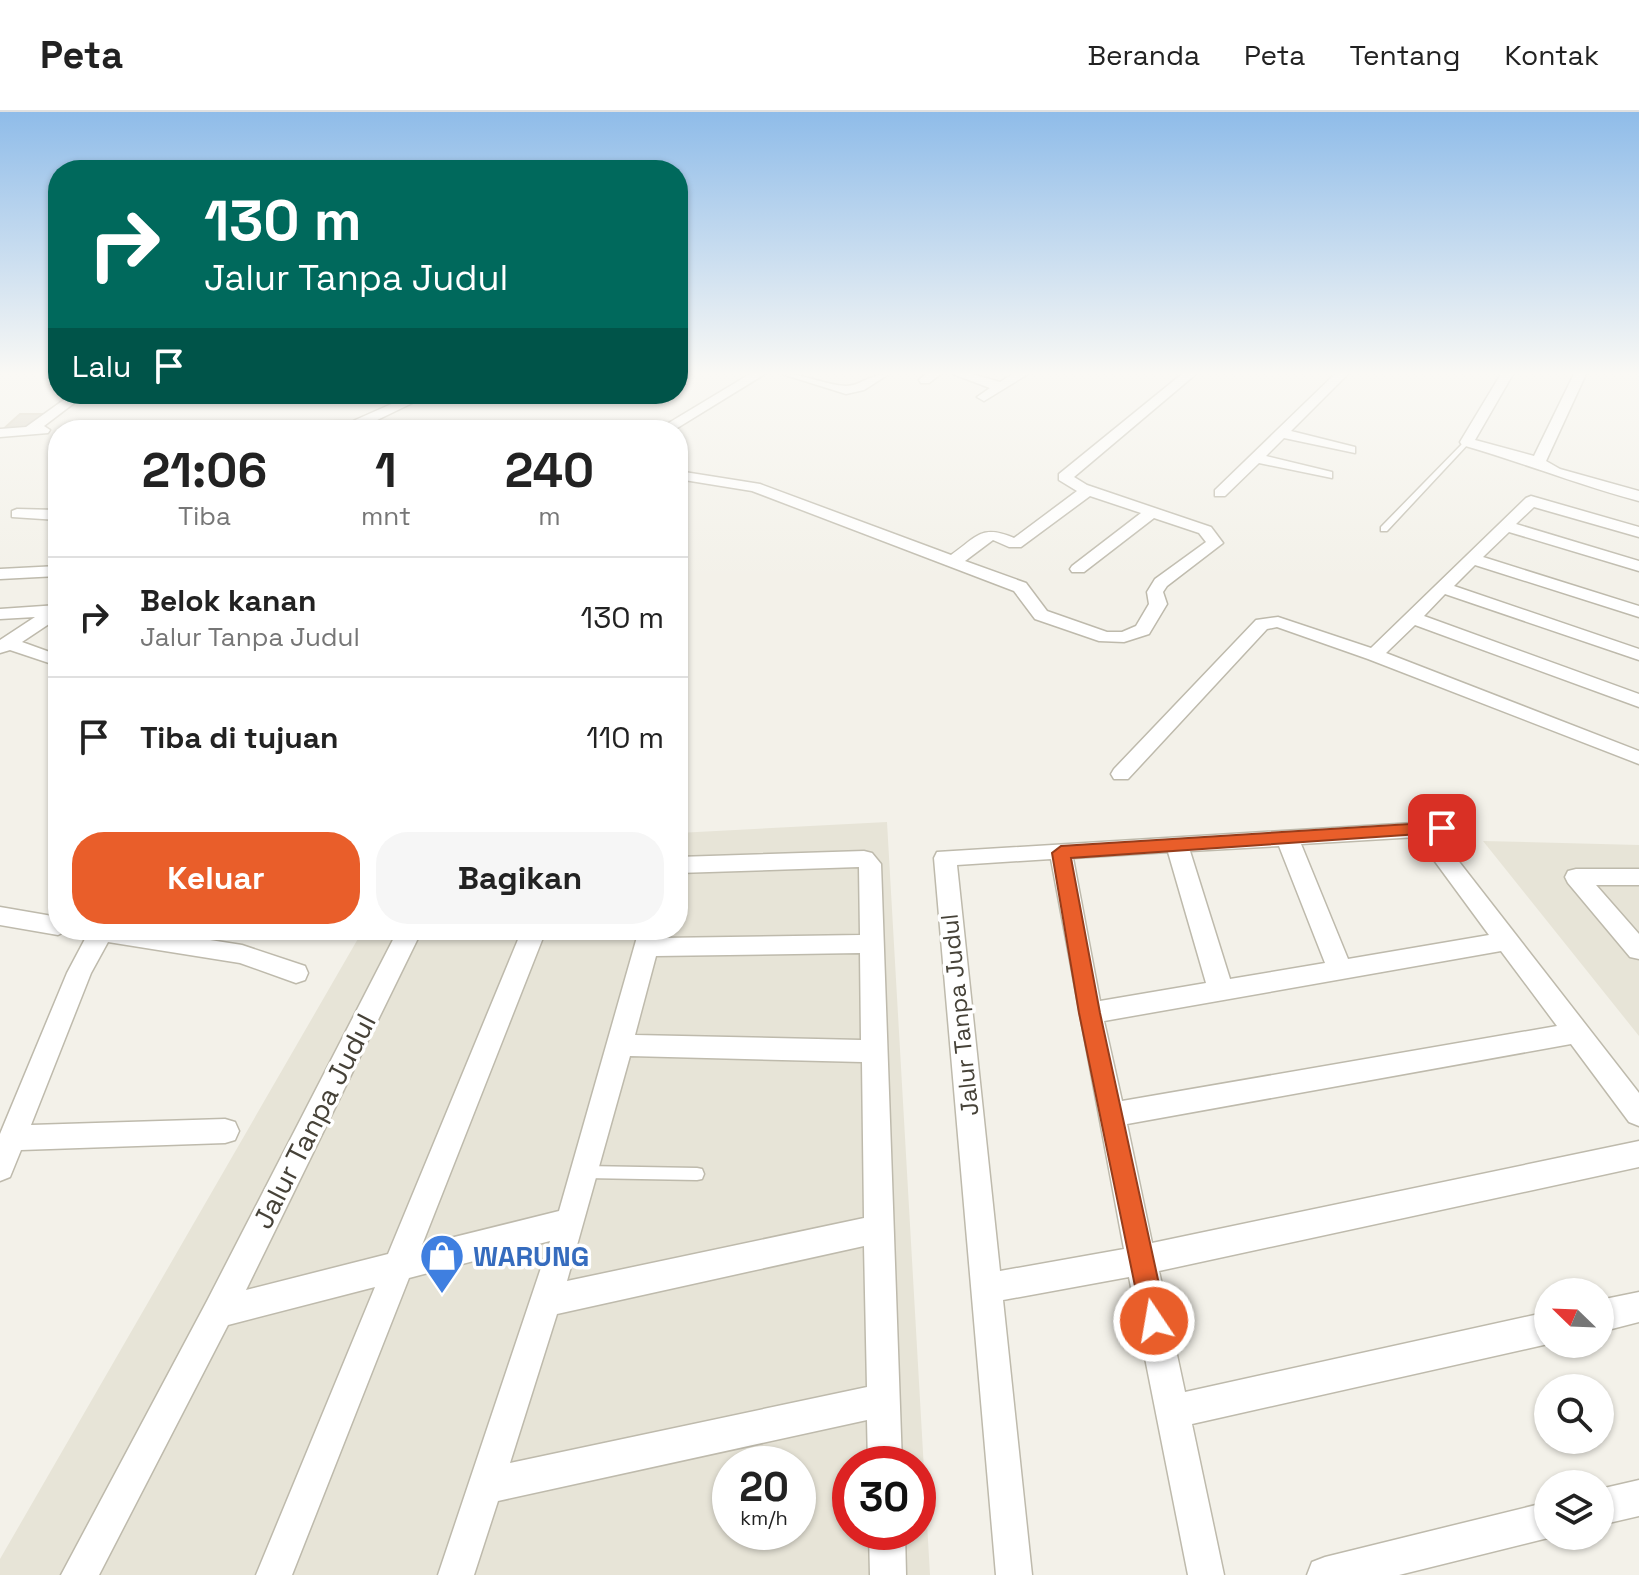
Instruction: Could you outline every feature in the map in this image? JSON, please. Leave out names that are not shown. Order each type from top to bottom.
[{"type":"street","points":[[688,477],[755,487],[1020,587],[1041,615],[1105,637],[1124,637],[1143,630],[1158,604],[1155,592],[1161,583],[1215,543],[1205,530],[1088,490],[1064,477],[1106,442]]},
{"type":"street","points":[[1220,493],[1273,442]]},
{"type":"street","points":[[1319,442],[1350,450]]},
{"type":"street","points":[[1468,442],[1639,496]]},
{"type":"street","points":[[1538,462],[1547,442]]},
{"type":"street","points":[[1257,458],[1327,475]]},
{"type":"street","points":[[951,563],[992,534],[1015,544],[1088,490]]},
{"type":"street","points":[[1374,655],[1531,501],[1639,532]]},
{"type":"street","points":[[1078,569],[1152,512]]},
{"type":"street","points":[[17,514],[48,515]]},
{"type":"street","points":[[1507,526],[1639,566]]},
{"type":"street","points":[[1472,559],[1639,612]]},
{"type":"street","points":[[0,574],[48,572]]},
{"type":"street","points":[[1443,588],[1639,655]]},
{"type":"street","points":[[0,614],[48,611]]},
{"type":"street","points":[[4,646],[48,617]]},
{"type":"street","points":[[1410,617],[1639,701]]},
{"type":"street","points":[[1121,774],[1262,624],[1278,622],[1374,655],[1639,758]]},
{"type":"street","points":[[4,646],[48,658]]},
{"type":"street","name":"Jalur Tanpa Judul","points":[[1014,1575],[945,858],[1463,827]]},
{"type":"street","points":[[1422,829],[1639,1114]]},
{"type":"street","points":[[1287,837],[1340,970]]},
{"type":"street","points":[[1177,845],[1221,990]]},
{"type":"street","points":[[1061,853],[1090,1013],[1206,1575]]},
{"type":"street","points":[[688,865],[867,860],[870,864],[885,1446]]},
{"type":"street","points":[[1639,877],[1576,877],[1639,950]]},
{"type":"street","points":[[0,916],[48,924]]},
{"type":"street","points":[[688,939],[870,944]]},
{"type":"street","points":[[0,1168],[79,973],[89,940]]},
{"type":"street","points":[[151,940],[242,954],[296,973]]},
{"type":"street","name":"Jalur Tanpa Judul","points":[[79,1575],[218,1312],[405,940]]},
{"type":"street","points":[[274,1575],[530,940]]},
{"type":"street","points":[[456,1575],[571,1222],[648,940]]},
{"type":"street","points":[[1090,1013],[1505,941]]},
{"type":"street","points":[[1111,1115],[1576,1033]]},
{"type":"street","points":[[619,1045],[873,1051]]},
{"type":"street","points":[[13,1138],[225,1131]]},
{"type":"street","points":[[987,1288],[1141,1260],[1639,1154]]},
{"type":"street","points":[[218,1312],[571,1222]]},
{"type":"street","points":[[543,1302],[878,1229]]},
{"type":"street","points":[[1614,1313],[1639,1307]]},
{"type":"street","points":[[1172,1412],[1534,1331]]},
{"type":"street","points":[[485,1486],[884,1400]]},
{"type":"street","points":[[1614,1504],[1639,1498]]},
{"type":"street","points":[[1325,1575],[1534,1523]]},
{"type":"street","points":[[887,1550],[888,1575]]},
{"type":"lane","points":[[1384,529],[1467,442]]},
{"type":"lane","points":[[585,1172],[697,1174]]},
{"type":"shaded area","points":[[887,822],[923,1446],[832,1446],[832,1550],[929,1550],[930,1575],[0,1575],[0,1559],[357,940],[688,940],[688,832]]},
{"type":"shaded area","points":[[1483,841],[1639,845],[1639,1036]]},
{"type":"place","name":"WARUNG","points":[[442,1295]]},
{"type":"route","points":[[1154,1321],[1090,1013],[1061,853],[1442,828]]}]
